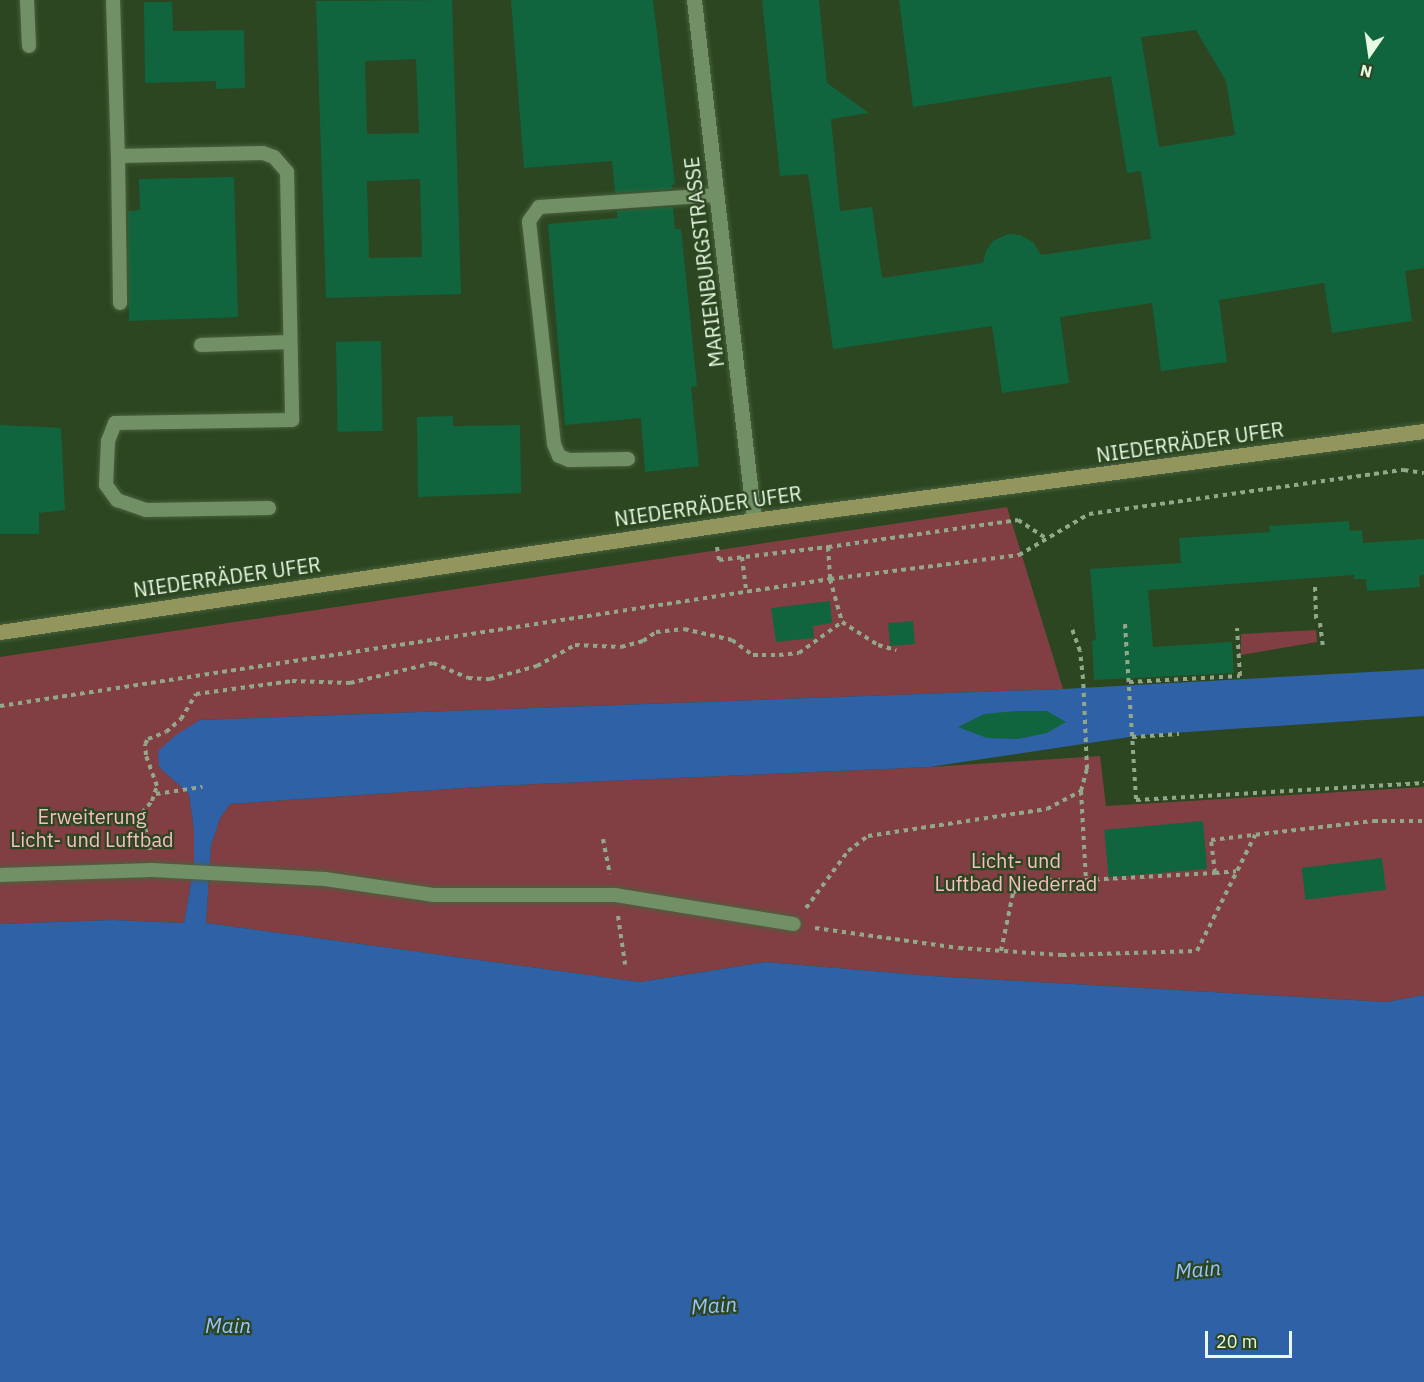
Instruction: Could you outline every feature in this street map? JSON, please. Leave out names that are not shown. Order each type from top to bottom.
[{"type":"main road","name":"NIEDERRÄDER UFER","points":[[0,632],[754,520],[1424,431]]},
{"type":"street","name":"MARIENBURGSTRASSE","points":[[694,0],[754,520]]},
{"type":"lane","points":[[27,0],[29,46]]},
{"type":"lane","points":[[113,0],[120,303]]},
{"type":"lane","points":[[118,156],[263,153],[280,164],[287,172],[292,420],[114,423],[108,441],[106,485],[117,500],[146,510],[268,508]]},
{"type":"lane","points":[[628,459],[569,460],[559,456],[554,444],[529,221],[539,207],[717,195]]},
{"type":"lane","points":[[201,345],[290,342]]},
{"type":"lane","points":[[0,875],[152,870],[325,879],[433,895],[615,895],[795,924]]},
{"type":"path","points":[[0,706],[830,579],[1019,555],[1089,514],[1404,470],[1424,473]]},
{"type":"path","points":[[828,547],[1018,520],[1047,539]]},
{"type":"path","points":[[742,557],[746,592]]},
{"type":"path","points":[[830,579],[842,622],[878,645],[896,650]]},
{"type":"path","points":[[1315,586],[1323,649]]},
{"type":"path","points":[[152,870],[142,813],[155,794],[157,786],[146,755],[146,742],[166,732],[181,719],[196,694],[292,681],[350,682],[433,663],[468,678],[490,679],[537,666],[575,645],[621,647],[635,644],[656,632],[684,629],[732,640],[753,655],[789,654],[800,652],[842,622]]},
{"type":"path","points":[[1125,624],[1136,800],[1424,783]]},
{"type":"path","points":[[1071,626],[1080,651],[1083,679],[1087,769],[1081,791],[1086,880]]},
{"type":"path","points":[[1129,684],[1240,676],[1237,628]]},
{"type":"path","points":[[1132,737],[1179,734]]},
{"type":"path","points":[[155,794],[202,787]]},
{"type":"path","points":[[1081,791],[1047,809],[868,836],[848,851],[795,924],[959,948],[1001,951],[1062,955],[1197,951],[1255,835]]},
{"type":"path","points":[[1215,873],[1211,840],[1373,820],[1424,821]]},
{"type":"path","points":[[1001,951],[1013,893],[1031,880],[1086,880],[1236,871]]},
{"type":"green space","name":"Erweiterung Licht- und Luftbad","points":[[1007,507],[1063,689],[200,720],[159,767],[189,794],[194,829],[194,866],[184,923],[113,920],[0,924],[0,657]]},
{"type":"green space","points":[[1316,630],[1317,642],[1241,655],[1241,634]]},
{"type":"green space","name":"Licht- und Luftbad Niederrad","points":[[1100,756],[1106,806],[1424,787],[1424,995],[1387,1002],[931,976],[766,962],[640,982],[206,923],[211,846],[220,818],[230,804],[493,786],[929,767]]},
{"type":"water","name":"Main","points":[[1424,669],[1424,716],[1143,735],[929,767],[493,786],[230,804],[220,818],[211,846],[206,923],[640,982],[766,962],[931,976],[1387,1002],[1424,995],[1424,1382],[0,1382],[0,924],[113,920],[184,923],[194,866],[194,830],[189,794],[159,767],[158,751],[176,735],[200,720],[1063,689]]},
{"type":"building","points":[[452,0],[461,294],[326,298],[316,1]],"holes":[[[416,59],[419,133],[367,134],[365,61]],[[420,179],[422,257],[369,258],[367,181]]]},
{"type":"building","points":[[511,0],[653,0],[675,184],[672,185],[672,189],[615,193],[612,161],[524,168]]},
{"type":"building","points":[[762,0],[819,0],[827,83],[869,113],[831,119],[840,211],[872,207],[882,278],[983,263],[986,251],[993,241],[1008,234],[1020,235],[1033,242],[1041,255],[1151,239],[1141,171],[1127,173],[1111,76],[913,107],[899,0],[1424,0],[1424,268],[1405,271],[1412,321],[1332,333],[1324,283],[1219,300],[1227,362],[1161,371],[1152,303],[1060,317],[1069,383],[1002,393],[992,326],[833,349],[808,174],[780,176]],"holes":[[[1196,30],[1226,81],[1235,135],[1159,147],[1141,37]]]},
{"type":"building","points":[[144,2],[172,2],[173,31],[244,30],[245,88],[216,89],[216,81],[145,83]]},
{"type":"building","points":[[234,177],[238,317],[129,321],[128,211],[140,210],[139,179]]},
{"type":"building","points":[[673,207],[675,229],[681,229],[697,386],[691,387],[699,466],[645,472],[641,418],[565,425],[548,224],[617,218],[617,211]]},
{"type":"building","points":[[381,341],[383,431],[338,432],[336,342]]},
{"type":"building","points":[[453,416],[453,426],[520,425],[521,493],[418,497],[417,417]]},
{"type":"building","points":[[0,425],[61,428],[65,510],[39,513],[39,534],[0,534]]},
{"type":"building","points":[[1349,521],[1350,531],[1362,530],[1363,543],[1424,539],[1424,575],[1419,576],[1420,587],[1367,591],[1366,579],[1354,579],[1354,575],[1148,590],[1153,647],[1232,642],[1234,673],[1094,680],[1092,641],[1096,640],[1090,569],[1181,563],[1179,538],[1270,532],[1269,526]]},
{"type":"building","points":[[830,601],[832,623],[813,626],[814,638],[776,642],[771,608]]},
{"type":"building","points":[[913,621],[915,644],[890,646],[888,623]]},
{"type":"building","points":[[1047,711],[1066,722],[1047,733],[1018,739],[987,738],[958,727],[984,714]]},
{"type":"building","points":[[1203,821],[1207,869],[1109,877],[1104,830]]},
{"type":"building","points":[[1382,858],[1386,890],[1306,900],[1302,868]]}]
